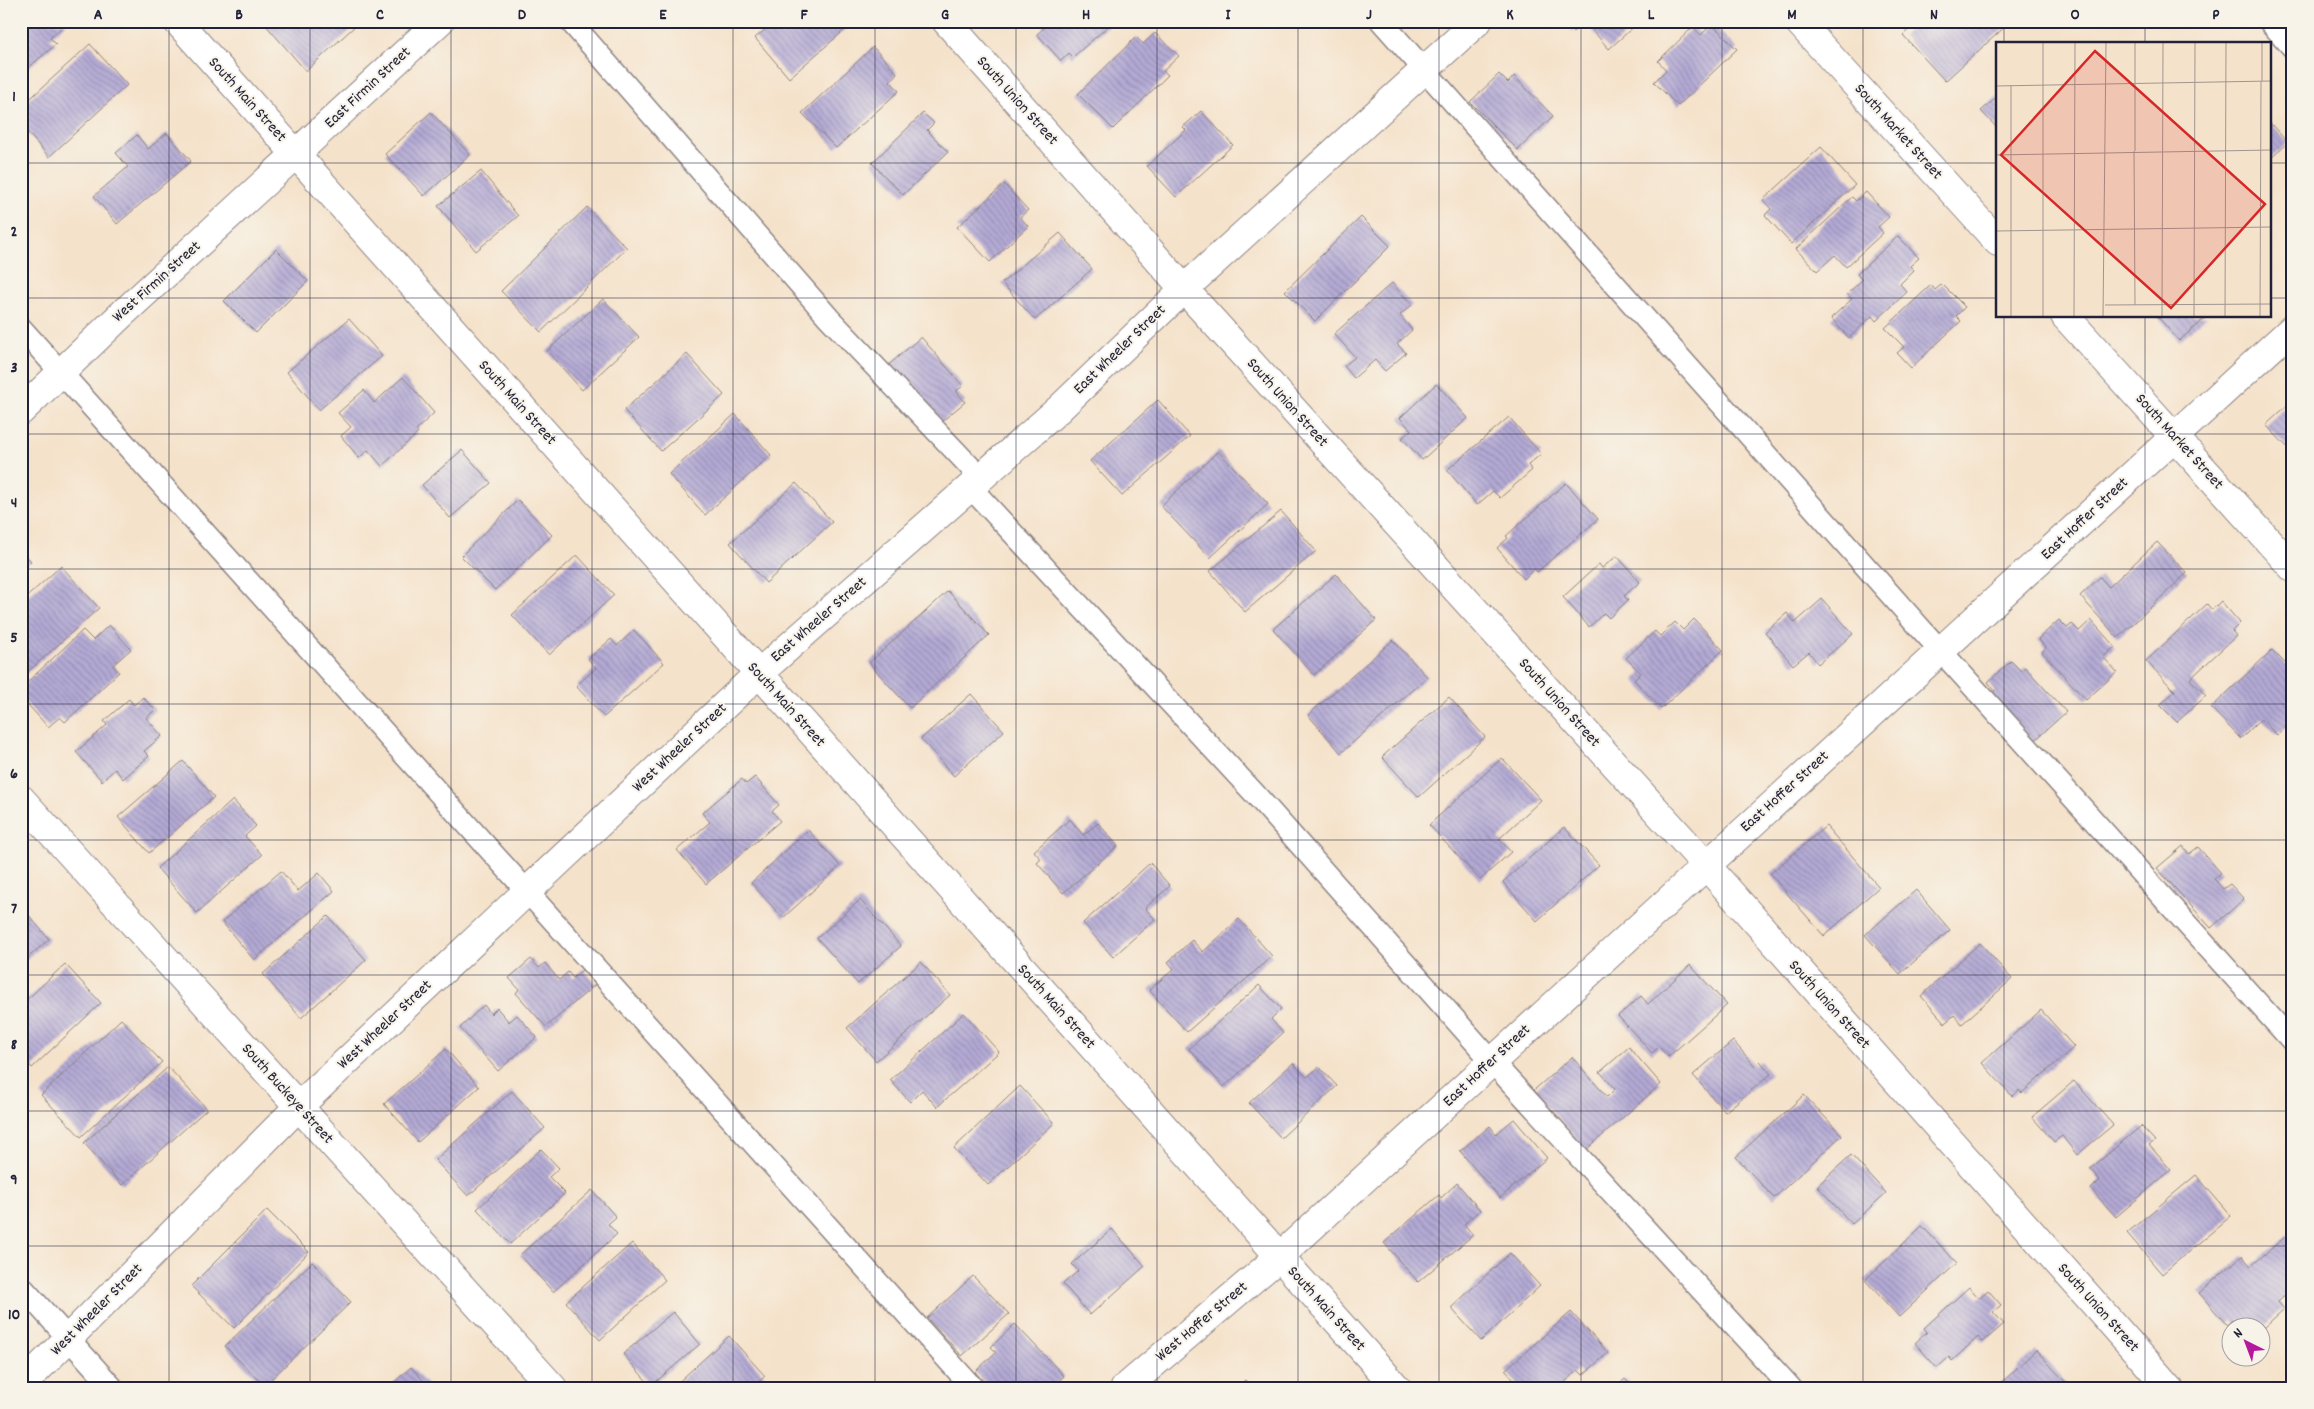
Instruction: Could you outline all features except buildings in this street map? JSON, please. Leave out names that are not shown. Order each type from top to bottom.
[{"type":"street","name":"South Main Street","points":[[177,21],[1397,1388]]},
{"type":"street","name":"East Firmin Street","points":[[296,156],[440,21]]},
{"type":"street","name":"South Union Street","points":[[946,21],[1184,289],[1705,864],[2169,1388]]},
{"type":"street","name":"East Wheeler Street","points":[[758,674],[1059,409],[1184,289],[1478,21]]},
{"type":"street","name":"South Market Street","points":[[1798,21],[1996,240]]},
{"type":"street","name":"West Firmin Street","points":[[21,411],[296,156]]},
{"type":"street","name":"South Market Street","points":[[2067,318],[2293,568]]},
{"type":"street","name":"East Hoffer Street","points":[[1279,1257],[1705,864],[1941,652],[2293,328]]},
{"type":"street","name":"West Wheeler Street","points":[[21,1386],[69,1340],[298,1107],[758,674]]},
{"type":"street","name":"South Buckeye Street","points":[[21,799],[553,1388]]},
{"type":"street","name":"West Hoffer Street","points":[[1125,1388],[1279,1257]]},
{"type":"lane","points":[[570,21],[829,318],[1492,1061],[1791,1388]]},
{"type":"lane","points":[[1381,21],[1941,652],[2293,1042]]},
{"type":"lane","points":[[2269,21],[2293,48]]},
{"type":"lane","points":[[21,328],[972,1388]]},
{"type":"lane","points":[[21,1286],[113,1388]]}]
